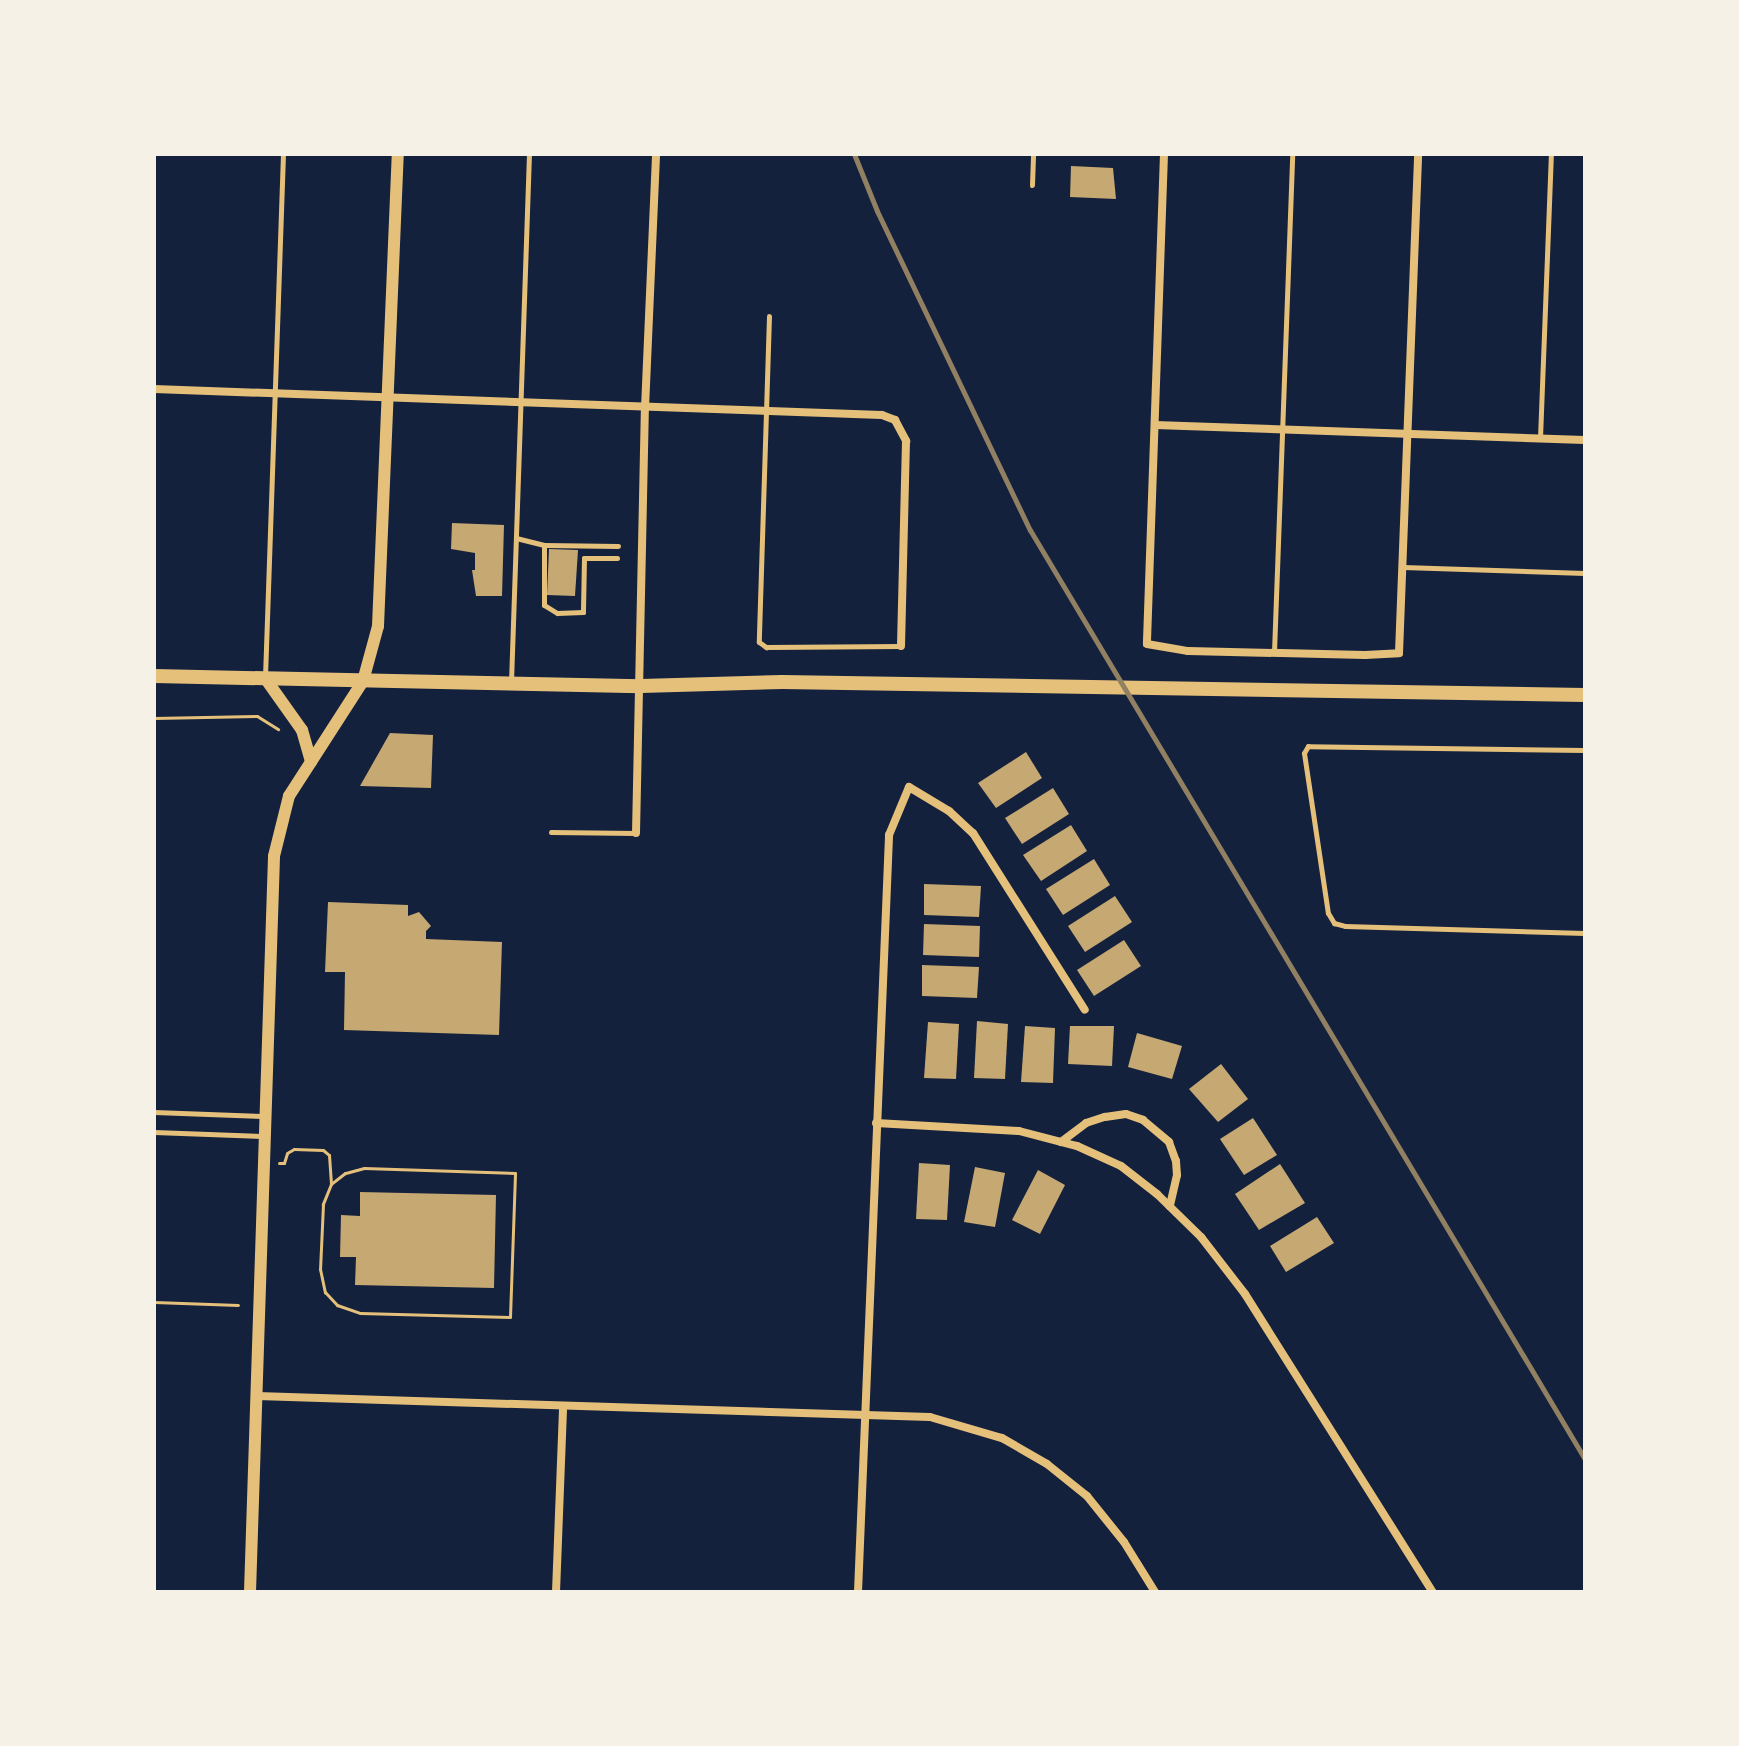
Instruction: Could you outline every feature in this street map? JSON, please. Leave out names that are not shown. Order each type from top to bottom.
[{"type":"main road","points":[[154,676],[641,686],[782,682],[1585,695]]},
{"type":"street","points":[[250,1592],[274,856],[289,796],[363,681],[378,626],[398,154]]},
{"type":"street","points":[[636,833],[645,408],[656,154]]},
{"type":"street","points":[[1164,154],[1147,644],[1188,651],[1274,653],[1399,653],[1418,154]]},
{"type":"street","points":[[154,389],[520,404],[869,413],[895,420],[906,441],[901,646]]},
{"type":"street","points":[[1155,425],[1585,440]]},
{"type":"street","points":[[265,678],[302,730],[311,762]]},
{"type":"street","points":[[858,1592],[889,835],[909,787],[949,811],[973,833],[1085,1010]]},
{"type":"street","points":[[1061,1142],[1086,1123],[1105,1117],[1126,1114],[1143,1120],[1169,1142],[1176,1161],[1177,1175],[1170,1206]]},
{"type":"street","points":[[876,1123],[1019,1131],[1061,1142],[1121,1166],[1170,1206],[1201,1237],[1245,1294],[1433,1592]]},
{"type":"street","points":[[257,1396],[930,1417],[1002,1438],[1047,1464],[1087,1496],[1124,1542],[1155,1592]]},
{"type":"street","points":[[556,1592],[563,1407]]},
{"type":"lane","points":[[265,678],[283,154]]},
{"type":"lane","points":[[511,683],[529,154]]},
{"type":"lane","points":[[1032,185],[1033,154]]},
{"type":"lane","points":[[1274,653],[1292,154]]},
{"type":"lane","points":[[1540,438],[1551,154]]},
{"type":"lane","points":[[769,316],[759,642],[766,647],[901,646]]},
{"type":"lane","points":[[516,538],[544,545],[618,546]]},
{"type":"lane","points":[[544,545],[541,599],[544,605],[557,613],[583,612],[585,545]]},
{"type":"lane","points":[[584,558],[617,558]]},
{"type":"lane","points":[[1403,567],[1585,573]]},
{"type":"lane","points":[[1585,750],[1308,746],[1304,753],[1328,913],[1334,923],[1345,926],[1585,933]]},
{"type":"lane","points":[[551,832],[636,833]]},
{"type":"lane","points":[[154,1112],[266,1116]]},
{"type":"lane","points":[[154,1132],[265,1136]]},
{"type":"path","points":[[154,718],[257,716],[278,729]]},
{"type":"path","points":[[279,1163],[284,1163],[291,1150],[323,1150],[330,1158],[331,1184],[322,1211],[320,1269],[325,1292],[337,1305],[360,1313],[510,1317],[515,1173],[364,1168],[345,1173],[331,1184]]},
{"type":"path","points":[[154,1302],[238,1305]]},
{"type":"building","points":[[1071,166],[1113,168],[1116,199],[1070,197]]},
{"type":"building","points":[[452,523],[504,525],[502,596],[476,596],[472,570],[475,570],[475,553],[451,549]]},
{"type":"building","points":[[549,549],[578,550],[575,596],[547,595]]},
{"type":"building","points":[[390,733],[433,735],[431,788],[360,786]]},
{"type":"building","points":[[1026,752],[1042,778],[996,808],[978,783]]},
{"type":"building","points":[[1053,788],[1069,814],[1022,844],[1005,818]]},
{"type":"building","points":[[1071,825],[1087,851],[1041,881],[1023,855]]},
{"type":"building","points":[[1094,859],[1110,885],[1063,915],[1046,889]]},
{"type":"building","points":[[924,884],[981,886],[979,917],[924,915]]},
{"type":"building","points":[[1115,896],[1132,922],[1085,952],[1068,926]]},
{"type":"building","points":[[328,902],[408,905],[408,916],[419,912],[431,926],[426,931],[426,939],[502,942],[499,1035],[344,1030],[345,972],[325,972]]},
{"type":"building","points":[[924,924],[980,926],[979,957],[923,955]]},
{"type":"building","points":[[1124,940],[1141,966],[1094,996],[1077,970]]},
{"type":"building","points":[[922,965],[979,967],[977,998],[922,996]]},
{"type":"building","points":[[977,1021],[1008,1024],[1005,1079],[974,1078]]},
{"type":"building","points":[[928,1022],[959,1024],[956,1079],[924,1078]]},
{"type":"building","points":[[1025,1026],[1055,1028],[1053,1083],[1021,1082]]},
{"type":"building","points":[[1070,1026],[1114,1026],[1112,1066],[1068,1064]]},
{"type":"building","points":[[1137,1033],[1182,1046],[1172,1079],[1128,1067]]},
{"type":"building","points":[[1221,1064],[1248,1099],[1218,1122],[1189,1089]]},
{"type":"building","points":[[1253,1118],[1277,1155],[1244,1175],[1220,1139]]},
{"type":"building","points":[[919,1163],[950,1165],[947,1220],[916,1219]]},
{"type":"building","points":[[1280,1164],[1305,1203],[1259,1230],[1235,1194]]},
{"type":"building","points":[[975,1167],[1005,1173],[995,1227],[964,1222]]},
{"type":"building","points":[[1038,1170],[1065,1185],[1040,1234],[1012,1220]]},
{"type":"building","points":[[360,1192],[496,1195],[494,1288],[355,1285],[356,1257],[340,1257],[341,1215],[360,1216]]},
{"type":"building","points":[[1317,1217],[1334,1243],[1286,1272],[1270,1246]]},
{"type":"railway","points":[[854,154],[877,211],[1030,530],[1585,1459]]}]
